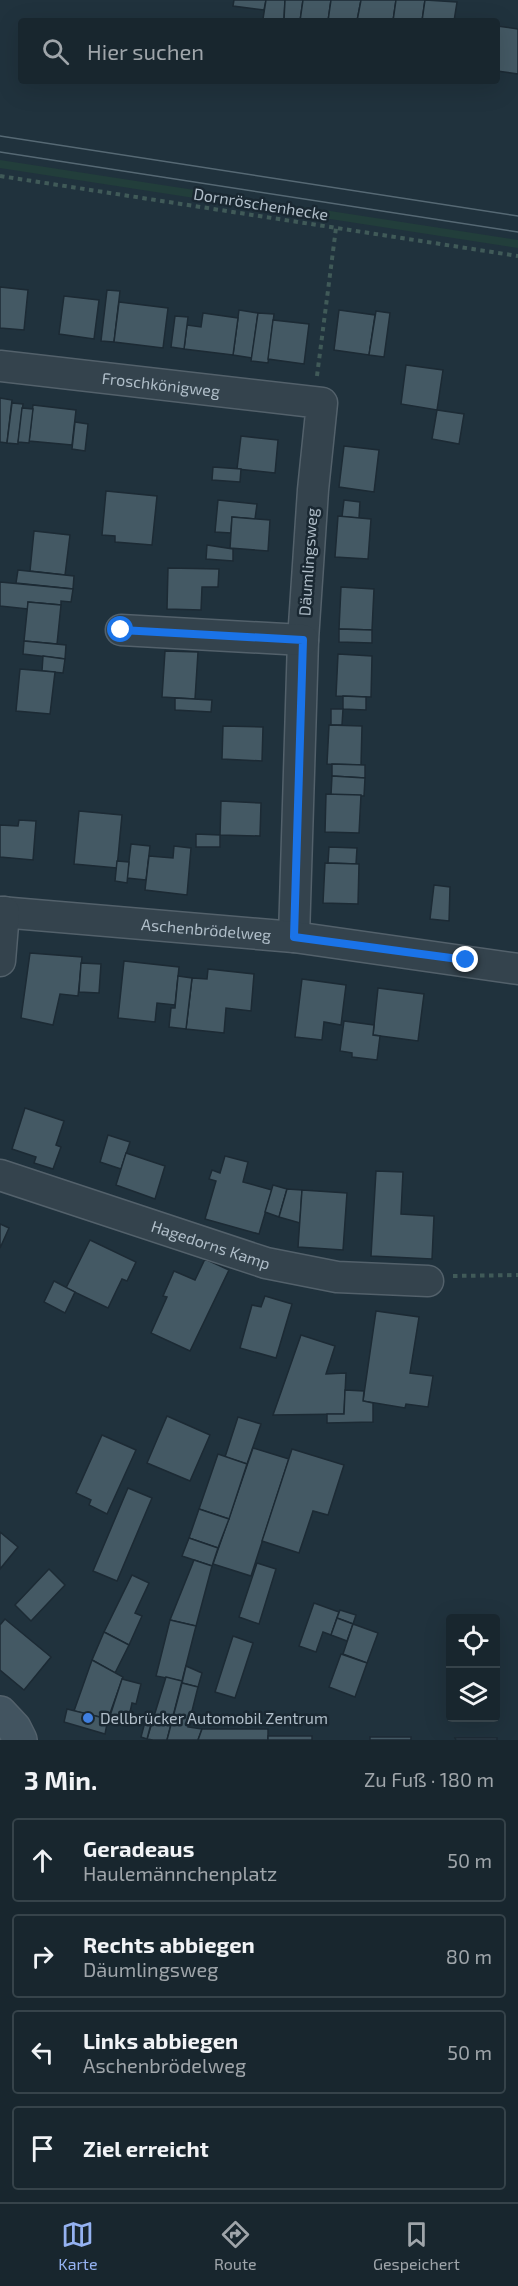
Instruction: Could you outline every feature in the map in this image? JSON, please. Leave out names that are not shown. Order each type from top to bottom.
[{"type":"street","name":"Froschkönigweg","points":[[0,366],[322,403]]},
{"type":"street","name":"Däumlingsweg","points":[[294,937],[303,640],[322,403]]},
{"type":"street","points":[[121,630],[303,640]]},
{"type":"street","points":[[0,961],[2,912]]},
{"type":"street","name":"Aschenbrödelweg","points":[[2,912],[294,937],[518,969]]},
{"type":"street","name":"Hagedorns Kamp","points":[[0,1175],[266,1263],[337,1276],[428,1281]]},
{"type":"street","points":[[0,1713],[14,1728],[20,1740]]},
{"type":"path","name":"Dornröschenhecke","points":[[0,176],[518,256]]},
{"type":"path","points":[[316,370],[336,228]]},
{"type":"path","points":[[428,1281],[443,1276],[518,1275]]},
{"type":"green space","points":[[0,160],[518,240],[518,248],[0,168]]},
{"type":"building","points":[[234,0],[266,0],[264,10],[233,6]]},
{"type":"building","points":[[266,0],[285,0],[284,18],[263,18]]},
{"type":"building","points":[[285,0],[303,0],[300,18],[284,18]]},
{"type":"building","points":[[303,0],[331,0],[328,18],[300,18]]},
{"type":"building","points":[[331,0],[361,0],[358,18],[328,18]]},
{"type":"building","points":[[361,0],[396,0],[393,18],[358,18]]},
{"type":"building","points":[[396,0],[425,0],[422,18],[393,18]]},
{"type":"building","points":[[425,0],[457,2],[454,18],[422,18]]},
{"type":"building","points":[[500,26],[518,29],[518,74],[500,71]]},
{"type":"building","points":[[0,287],[28,290],[24,330],[0,328]]},
{"type":"building","points":[[107,290],[120,291],[114,342],[101,341]]},
{"type":"building","points":[[64,296],[99,300],[94,339],[59,334]]},
{"type":"building","points":[[119,302],[168,308],[163,348],[114,342]]},
{"type":"building","points":[[239,310],[258,313],[252,358],[233,355]]},
{"type":"building","points":[[339,310],[375,315],[369,355],[334,350]]},
{"type":"building","points":[[376,311],[390,313],[384,357],[369,355]]},
{"type":"building","points":[[203,313],[238,318],[233,355],[184,349],[187,325],[201,327]]},
{"type":"building","points":[[258,313],[274,314],[268,363],[251,361]]},
{"type":"building","points":[[175,316],[188,317],[184,349],[171,347]]},
{"type":"building","points":[[273,320],[309,324],[304,364],[268,359]]},
{"type":"building","points":[[406,365],[443,370],[437,410],[401,404]]},
{"type":"building","points":[[0,398],[12,400],[7,443],[0,442]]},
{"type":"building","points":[[12,403],[23,404],[18,444],[7,443]]},
{"type":"building","points":[[33,405],[76,410],[72,445],[29,441]]},
{"type":"building","points":[[22,408],[33,409],[29,443],[18,442]]},
{"type":"building","points":[[437,410],[464,414],[459,444],[432,439]]},
{"type":"building","points":[[75,422],[88,424],[85,451],[72,449]]},
{"type":"building","points":[[241,436],[278,440],[275,473],[237,469]]},
{"type":"building","points":[[344,446],[379,450],[374,492],[339,487]]},
{"type":"building","points":[[213,467],[241,469],[240,482],[212,480]]},
{"type":"building","points":[[106,491],[157,496],[152,545],[115,542],[115,536],[102,535]]},
{"type":"building","points":[[218,500],[257,504],[255,519],[232,517],[231,533],[215,532]]},
{"type":"building","points":[[344,500],[360,502],[359,518],[342,517]]},
{"type":"building","points":[[338,516],[371,519],[368,559],[335,557]]},
{"type":"building","points":[[232,517],[270,520],[268,551],[230,548]]},
{"type":"building","points":[[34,531],[70,535],[65,575],[30,571]]},
{"type":"building","points":[[207,545],[233,549],[233,561],[206,559]]},
{"type":"building","points":[[168,568],[219,569],[218,587],[202,587],[201,610],[167,609]]},
{"type":"building","points":[[18,570],[74,576],[73,589],[16,583]]},
{"type":"building","points":[[0,582],[73,589],[71,602],[61,601],[61,605],[28,602],[28,609],[0,606]]},
{"type":"building","points":[[341,587],[374,589],[372,630],[339,629]]},
{"type":"building","points":[[28,602],[61,605],[57,644],[24,641]]},
{"type":"building","points":[[339,629],[372,630],[372,643],[339,642]]},
{"type":"building","points":[[24,641],[66,645],[65,659],[23,654]]},
{"type":"building","points":[[165,651],[198,652],[195,699],[162,697]]},
{"type":"building","points":[[338,654],[372,656],[371,697],[336,696]]},
{"type":"building","points":[[43,656],[65,659],[63,673],[42,671]]},
{"type":"building","points":[[20,669],[55,672],[50,714],[16,711]]},
{"type":"building","points":[[343,696],[366,697],[366,710],[343,709]]},
{"type":"building","points":[[175,698],[212,700],[211,712],[175,710]]},
{"type":"building","points":[[331,709],[343,709],[342,725],[331,725]]},
{"type":"building","points":[[329,725],[362,726],[361,765],[327,764]]},
{"type":"building","points":[[223,726],[263,727],[262,761],[222,759]]},
{"type":"building","points":[[332,764],[365,765],[365,778],[332,776]]},
{"type":"building","points":[[332,776],[365,778],[364,796],[331,795]]},
{"type":"building","points":[[326,794],[361,795],[359,833],[325,832]]},
{"type":"building","points":[[221,801],[261,803],[260,836],[220,835]]},
{"type":"building","points":[[79,811],[122,815],[117,868],[74,864]]},
{"type":"building","points":[[19,820],[36,821],[33,860],[0,857],[0,825],[18,826]]},
{"type":"building","points":[[196,834],[220,835],[220,847],[196,847]]},
{"type":"building","points":[[131,844],[150,846],[146,880],[127,878]]},
{"type":"building","points":[[174,846],[191,848],[187,895],[145,890],[149,856],[173,858]]},
{"type":"building","points":[[329,847],[357,848],[356,864],[328,863]]},
{"type":"building","points":[[117,861],[129,862],[127,883],[115,881]]},
{"type":"building","points":[[325,863],[359,864],[358,904],[323,903]]},
{"type":"building","points":[[434,885],[450,887],[449,921],[430,919]]},
{"type":"building","points":[[30,953],[82,957],[78,996],[60,994],[53,1025],[21,1018]]},
{"type":"building","points":[[124,961],[179,967],[175,1005],[157,1003],[155,1022],[118,1018]]},
{"type":"building","points":[[81,963],[101,964],[99,993],[79,992]]},
{"type":"building","points":[[208,969],[254,974],[251,1011],[226,1008],[224,1033],[186,1029],[192,978],[207,979]]},
{"type":"building","points":[[178,976],[192,978],[186,1029],[169,1027],[171,1008],[175,1008]]},
{"type":"building","points":[[302,979],[346,985],[341,1025],[324,1022],[322,1040],[295,1037]]},
{"type":"building","points":[[378,988],[424,994],[418,1041],[373,1035]]},
{"type":"building","points":[[344,1021],[374,1025],[373,1035],[380,1036],[377,1060],[352,1057],[352,1053],[340,1051]]},
{"type":"building","points":[[25,1108],[64,1121],[56,1145],[61,1147],[53,1169],[34,1163],[36,1157],[12,1149]]},
{"type":"building","points":[[108,1135],[130,1142],[121,1169],[100,1162]]},
{"type":"building","points":[[126,1153],[165,1166],[155,1199],[116,1185]]},
{"type":"building","points":[[225,1156],[248,1162],[243,1182],[272,1190],[259,1234],[205,1219],[216,1181],[209,1179],[212,1170],[220,1173]]},
{"type":"building","points":[[376,1171],[403,1172],[401,1214],[434,1216],[432,1259],[371,1256]]},
{"type":"building","points":[[273,1185],[287,1189],[279,1217],[265,1212]]},
{"type":"building","points":[[287,1189],[302,1190],[300,1223],[279,1217]]},
{"type":"building","points":[[302,1190],[347,1193],[343,1250],[298,1247]]},
{"type":"building","points":[[0,1224],[9,1228],[0,1248]]},
{"type":"building","points":[[90,1240],[136,1262],[127,1281],[122,1279],[108,1308],[66,1288]]},
{"type":"building","points":[[205,1259],[229,1270],[190,1351],[151,1333],[167,1297],[163,1296],[174,1271],[195,1280]]},
{"type":"building","points":[[54,1281],[75,1292],[65,1313],[44,1302]]},
{"type":"building","points":[[265,1296],[292,1304],[276,1358],[240,1348],[252,1305],[261,1307]]},
{"type":"building","points":[[376,1311],[419,1317],[410,1373],[433,1376],[428,1407],[406,1404],[405,1408],[363,1401]]},
{"type":"building","points":[[301,1335],[335,1346],[326,1374],[346,1373],[344,1414],[273,1415]]},
{"type":"building","points":[[345,1390],[364,1391],[363,1401],[373,1403],[373,1422],[327,1423],[327,1414],[344,1414]]},
{"type":"building","points":[[167,1416],[210,1435],[190,1481],[147,1463]]},
{"type":"building","points":[[238,1417],[261,1424],[247,1464],[225,1457]]},
{"type":"building","points":[[102,1435],[136,1450],[107,1514],[89,1505],[91,1500],[76,1493]]},
{"type":"building","points":[[253,1448],[289,1459],[251,1576],[213,1564]]},
{"type":"building","points":[[292,1449],[344,1465],[328,1515],[313,1511],[299,1553],[262,1541]]},
{"type":"building","points":[[218,1454],[247,1464],[229,1519],[199,1509]]},
{"type":"building","points":[[128,1488],[152,1498],[117,1581],[93,1571]]},
{"type":"building","points":[[199,1509],[229,1519],[218,1548],[189,1538]]},
{"type":"building","points":[[0,1532],[18,1547],[0,1569]]},
{"type":"building","points":[[189,1538],[218,1548],[212,1566],[182,1556]]},
{"type":"building","points":[[194,1560],[212,1566],[196,1626],[170,1620]]},
{"type":"building","points":[[257,1563],[276,1569],[259,1624],[239,1617]]},
{"type":"building","points":[[49,1569],[65,1585],[31,1621],[15,1605]]},
{"type":"building","points":[[132,1575],[149,1583],[135,1613],[142,1616],[129,1645],[104,1632]]},
{"type":"building","points":[[314,1603],[339,1612],[331,1635],[323,1632],[316,1652],[299,1646]]},
{"type":"building","points":[[340,1610],[356,1615],[353,1624],[337,1618]]},
{"type":"building","points":[[337,1618],[353,1624],[347,1641],[331,1635]]},
{"type":"building","points":[[5,1619],[51,1657],[24,1690],[0,1670],[0,1625]]},
{"type":"building","points":[[170,1620],[196,1626],[182,1681],[156,1676]]},
{"type":"building","points":[[353,1624],[378,1633],[367,1663],[343,1654]]},
{"type":"building","points":[[104,1632],[129,1645],[115,1673],[92,1660]]},
{"type":"building","points":[[233,1636],[253,1643],[235,1698],[215,1692]]},
{"type":"building","points":[[341,1654],[367,1663],[355,1697],[329,1687]]},
{"type":"building","points":[[92,1660],[123,1677],[108,1719],[74,1711]]},
{"type":"building","points":[[186,1666],[202,1673],[198,1687],[182,1683]]},
{"type":"building","points":[[166,1677],[182,1681],[167,1740],[147,1739]]},
{"type":"building","points":[[122,1679],[141,1684],[136,1704],[132,1703],[127,1726],[108,1722]]},
{"type":"building","points":[[182,1683],[198,1687],[188,1727],[202,1729],[198,1740],[167,1740]]},
{"type":"building","points":[[67,1709],[108,1719],[105,1734],[64,1722]]},
{"type":"building","points":[[146,1718],[152,1720],[147,1739],[141,1737]]},
{"type":"building","points":[[202,1729],[268,1729],[268,1740],[198,1740]]},
{"type":"building","points":[[268,1736],[312,1736],[312,1740],[268,1740]]},
{"type":"building","points":[[370,1737],[411,1737],[411,1740],[370,1740]]},
{"type":"building","points":[[455,1738],[497,1738],[497,1740],[456,1740]]},
{"type":"tram line","points":[[0,136],[518,216]]},
{"type":"tram line","points":[[0,152],[518,232]]},
{"type":"place","name":"Dellbrücker Automobil Zentrum","points":[[88,1718]]},
{"type":"route","points":[[121,630],[303,640],[297,916],[294,937],[466,960]]}]
